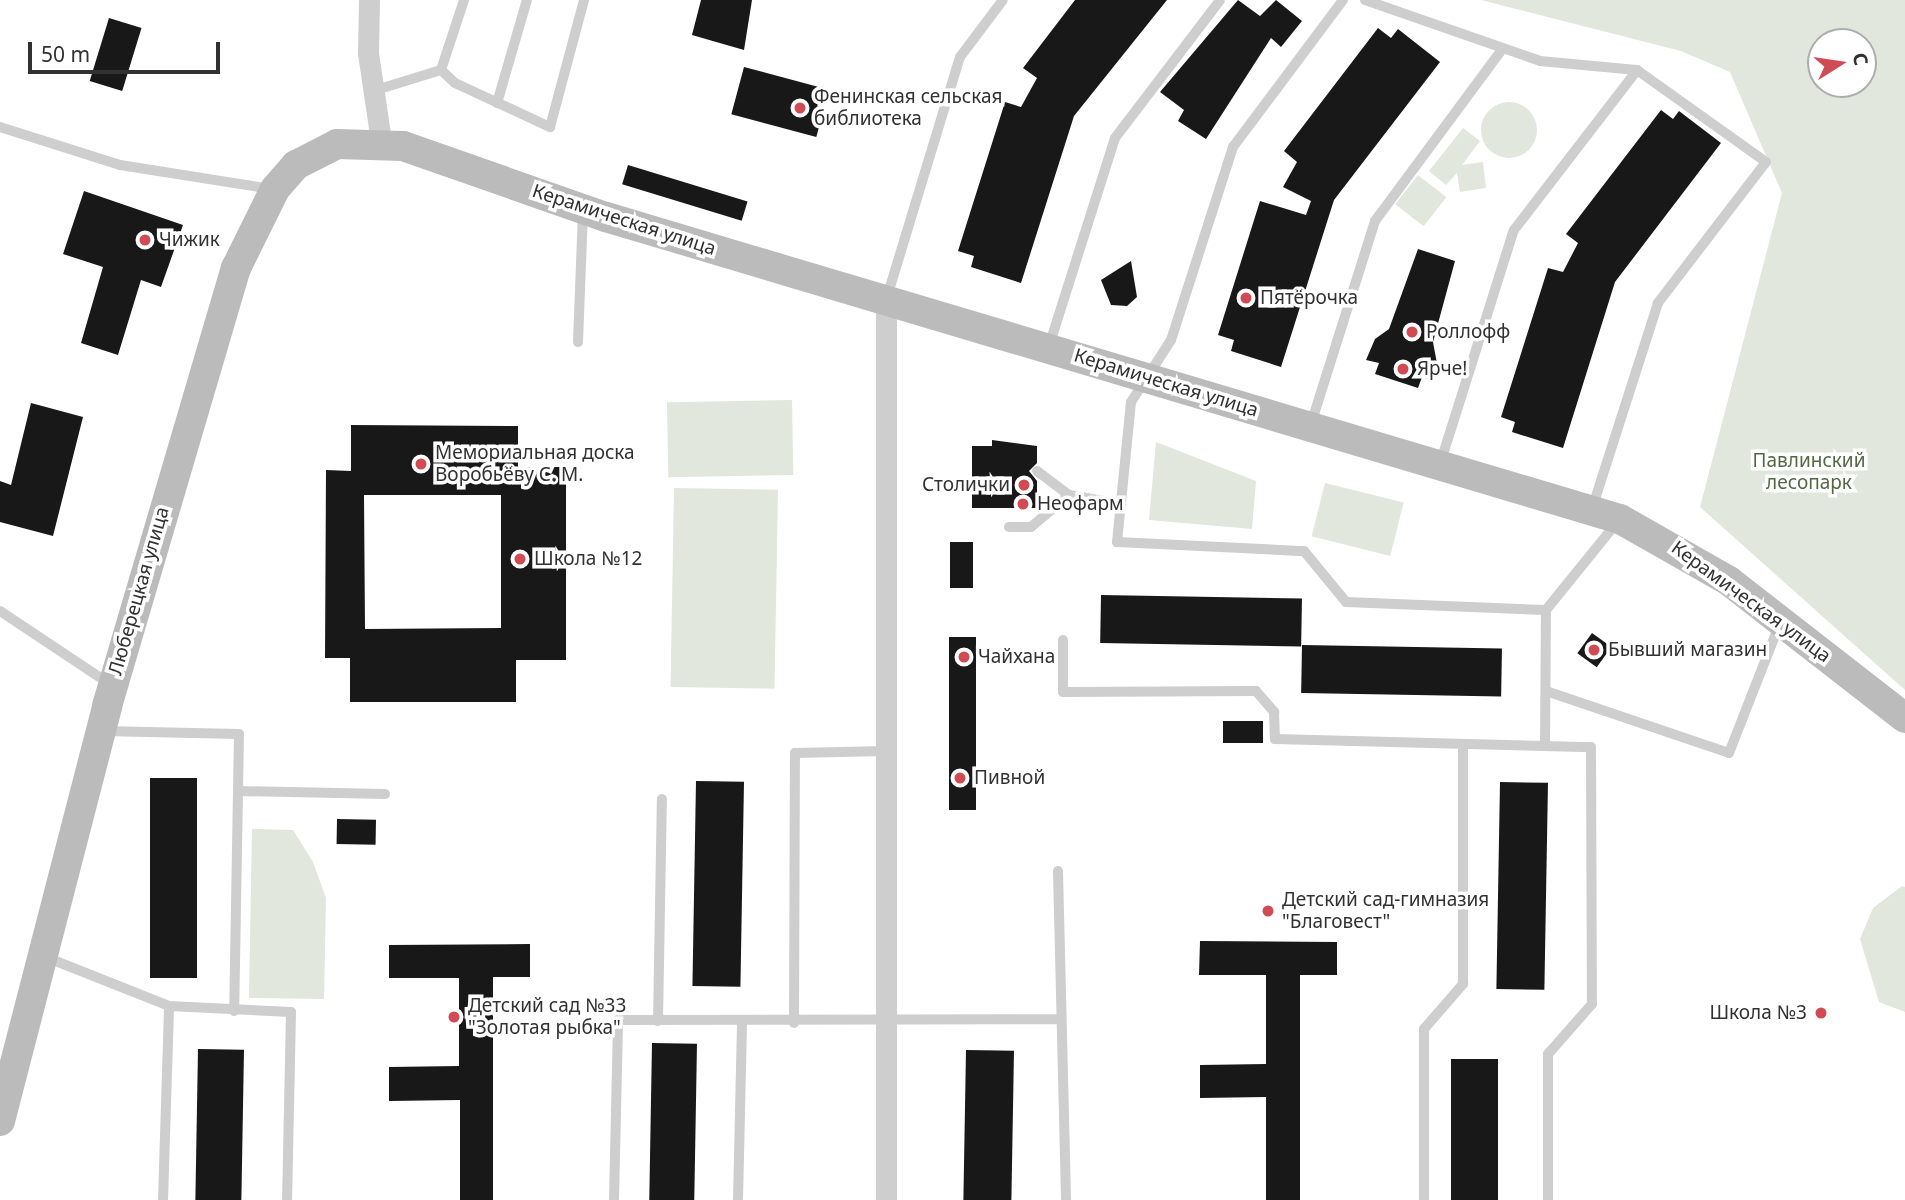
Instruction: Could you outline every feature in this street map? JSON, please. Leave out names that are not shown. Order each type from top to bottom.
[{"type":"main road","name":"Керамическая улица","points":[[380,141],[584,209],[1606,514],[1685,552],[1781,620],[1905,718]]},
{"type":"main road","name":"Люберецкая улица","points":[[0,1121],[100,731],[215,331],[275,189],[319,150],[380,141]]},
{"type":"street","points":[[369,0],[373,91],[380,141]]},
{"type":"street","points":[[886,299],[886,1200]]},
{"type":"lane","points":[[441,70],[464,0]]},
{"type":"lane","points":[[496,103],[527,0]]},
{"type":"lane","points":[[373,91],[441,70],[496,103],[550,127],[584,0]]},
{"type":"lane","points":[[886,299],[960,57],[1003,0]]},
{"type":"lane","points":[[1049,346],[1115,138],[1220,0]]},
{"type":"lane","points":[[1343,0],[1233,147],[1171,340],[1131,402],[1117,542],[1304,551],[1346,602],[1546,610]]},
{"type":"lane","points":[[1365,0],[1540,61],[1637,70],[1766,162],[1657,303],[1606,514],[1546,610],[1545,746]]},
{"type":"lane","points":[[1310,427],[1375,221],[1503,48]]},
{"type":"lane","points":[[1440,464],[1514,230],[1637,70]]},
{"type":"lane","points":[[0,127],[120,165],[275,189]]},
{"type":"lane","points":[[578,342],[584,209]]},
{"type":"lane","points":[[1037,471],[1069,495],[1122,504]]},
{"type":"lane","points":[[1009,527],[1031,527],[1069,495]]},
{"type":"lane","points":[[0,611],[113,685]]},
{"type":"lane","points":[[1546,691],[1729,753],[1781,620]]},
{"type":"lane","points":[[1063,640],[1063,692],[1256,691],[1274,712],[1275,739],[1591,747],[1592,1004],[1548,1054],[1548,1200]]},
{"type":"lane","points":[[100,731],[239,734],[234,1011]]},
{"type":"lane","points":[[1424,1200],[1424,1029],[1463,984],[1463,744]]},
{"type":"lane","points":[[794,1023],[795,753],[886,751]]},
{"type":"lane","points":[[238,791],[385,794]]},
{"type":"lane","points":[[659,1021],[662,799]]},
{"type":"lane","points":[[1059,871],[1060,1019],[1066,1200]]},
{"type":"lane","points":[[42,955],[169,1006],[290,1012],[287,1200]]},
{"type":"lane","points":[[163,1200],[169,1006]]},
{"type":"lane","points":[[614,1200],[618,1020],[794,1023],[1060,1019]]},
{"type":"lane","points":[[738,1200],[742,1023]]},
{"type":"green space","name":"Павлинский лесопарк","points":[[1481,0],[1905,0],[1905,690],[1700,507],[1782,193],[1730,72],[1681,51]]},
{"type":"green space","points":[[1509,102],[1524,107],[1532,115],[1537,130],[1532,145],[1524,153],[1509,158],[1494,153],[1486,145],[1481,130],[1486,115],[1494,107]]},
{"type":"green space","points":[[1463,128],[1480,141],[1462,165],[1483,162],[1486,188],[1460,192],[1457,173],[1446,185],[1429,171]]},
{"type":"green space","points":[[1418,175],[1446,197],[1424,226],[1395,204]]},
{"type":"green space","points":[[792,400],[793,475],[668,477],[667,402]]},
{"type":"green space","points":[[1156,442],[1256,481],[1252,529],[1149,520]]},
{"type":"green space","points":[[1325,483],[1404,503],[1390,556],[1312,536]]},
{"type":"green space","points":[[674,488],[778,490],[775,689],[671,687]]},
{"type":"green space","points":[[252,829],[293,830],[313,862],[326,898],[324,999],[249,998]]},
{"type":"green space","points":[[1902,886],[1905,887],[1905,1012],[1879,1002],[1860,939],[1873,908]]},
{"type":"building","points":[[701,0],[752,0],[744,50],[692,35]]},
{"type":"building","points":[[1075,0],[1167,0],[1074,116],[1021,283],[971,267],[974,256],[958,251],[1005,102],[1021,107],[1037,78],[1023,68]]},
{"type":"building","points":[[1238,0],[1260,16],[1276,0],[1302,21],[1281,47],[1271,38],[1206,139],[1178,121],[1184,110],[1160,92]]},
{"type":"building","points":[[109,18],[142,28],[122,91],[90,81]]},
{"type":"building","points":[[1378,28],[1391,38],[1398,29],[1440,62],[1334,200],[1281,367],[1231,351],[1234,340],[1218,335],[1260,201],[1306,215],[1311,201],[1283,187],[1297,162],[1284,151]]},
{"type":"building","points":[[744,67],[829,90],[816,137],[731,114]]},
{"type":"building","points":[[1661,110],[1673,119],[1679,111],[1721,143],[1615,282],[1563,448],[1512,432],[1515,422],[1501,417],[1548,268],[1563,272],[1578,243],[1566,234]]},
{"type":"building","points":[[628,165],[748,202],[742,221],[622,184]]},
{"type":"building","points":[[84,191],[183,225],[161,287],[141,280],[118,355],[81,343],[103,267],[63,254]]},
{"type":"building","points":[[1418,249],[1455,261],[1433,342],[1438,369],[1434,381],[1422,377],[1418,388],[1375,374],[1379,363],[1366,360],[1375,339],[1389,329]]},
{"type":"building","points":[[1131,261],[1137,297],[1127,306],[1111,305],[1101,280]]},
{"type":"building","points":[[31,403],[83,417],[53,536],[0,522],[0,481],[11,485]]},
{"type":"building","points":[[351,425],[518,426],[518,467],[566,467],[566,660],[516,660],[516,702],[350,702],[350,658],[325,658],[326,470],[351,471]],"holes":[[[364,495],[501,495],[501,628],[365,629]]]},
{"type":"building","points":[[992,440],[1037,446],[1037,463],[1029,471],[1037,481],[1037,508],[972,508],[972,446],[992,446]]},
{"type":"building","points":[[950,542],[973,542],[973,588],[950,588]]},
{"type":"building","points":[[1101,595],[1302,599],[1301,647],[1100,643]]},
{"type":"building","name":"Бывший магазин","points":[[1592,633],[1611,647],[1597,667],[1577,653]]},
{"type":"building","points":[[949,637],[976,637],[976,810],[949,810]]},
{"type":"building","points":[[1302,645],[1502,648],[1501,696],[1301,693]]},
{"type":"building","points":[[1223,721],[1263,721],[1263,743],[1223,743]]},
{"type":"building","points":[[150,778],[197,778],[197,978],[150,978]]},
{"type":"building","points":[[696,781],[744,782],[740,987],[692,986]]},
{"type":"building","points":[[1500,782],[1548,783],[1544,990],[1496,989]]},
{"type":"building","points":[[337,819],[376,820],[376,845],[337,844]]},
{"type":"building","points":[[1200,941],[1337,942],[1337,975],[1300,975],[1300,1200],[1266,1200],[1266,1097],[1200,1098],[1200,1065],[1266,1064],[1266,975],[1199,975]]},
{"type":"building","points":[[530,944],[530,977],[493,977],[493,1200],[460,1200],[460,1100],[389,1101],[389,1067],[459,1066],[459,978],[389,978],[389,945]]},
{"type":"building","points":[[652,1043],[697,1044],[694,1200],[649,1200]]},
{"type":"building","points":[[198,1049],[244,1050],[241,1200],[195,1200]]},
{"type":"building","points":[[966,1050],[1014,1051],[1011,1200],[963,1200]]},
{"type":"building","points":[[1451,1059],[1498,1059],[1498,1200],[1451,1200]]},
{"type":"place","name":"Фенинская сельская библиотека","points":[[800,108]]},
{"type":"place","name":"Чижик","points":[[145,240]]},
{"type":"place","name":"Пятёрочка","points":[[1246,298]]},
{"type":"place","name":"Роллофф","points":[[1412,332]]},
{"type":"place","name":"Ярче!","points":[[1403,369]]},
{"type":"place","name":"Мемориальная доска Воробьёву С. М.","points":[[421,464]]},
{"type":"place","name":"Столички","points":[[1024,485]]},
{"type":"place","name":"Неофарм","points":[[1023,504]]},
{"type":"place","name":"Школа №12","points":[[520,559]]},
{"type":"place","name":"Бывший магазин","points":[[1594,650]]},
{"type":"place","name":"Чайхана","points":[[964,657]]},
{"type":"place","name":"Пивной","points":[[960,778]]},
{"type":"place","name":"Детский сад-гимназия \"Благовест\"","points":[[1268,911]]},
{"type":"place","name":"Школа №3","points":[[1821,1013]]},
{"type":"place","name":"Детский сад №33 \"Золотая рыбка\"","points":[[454,1017]]}]
